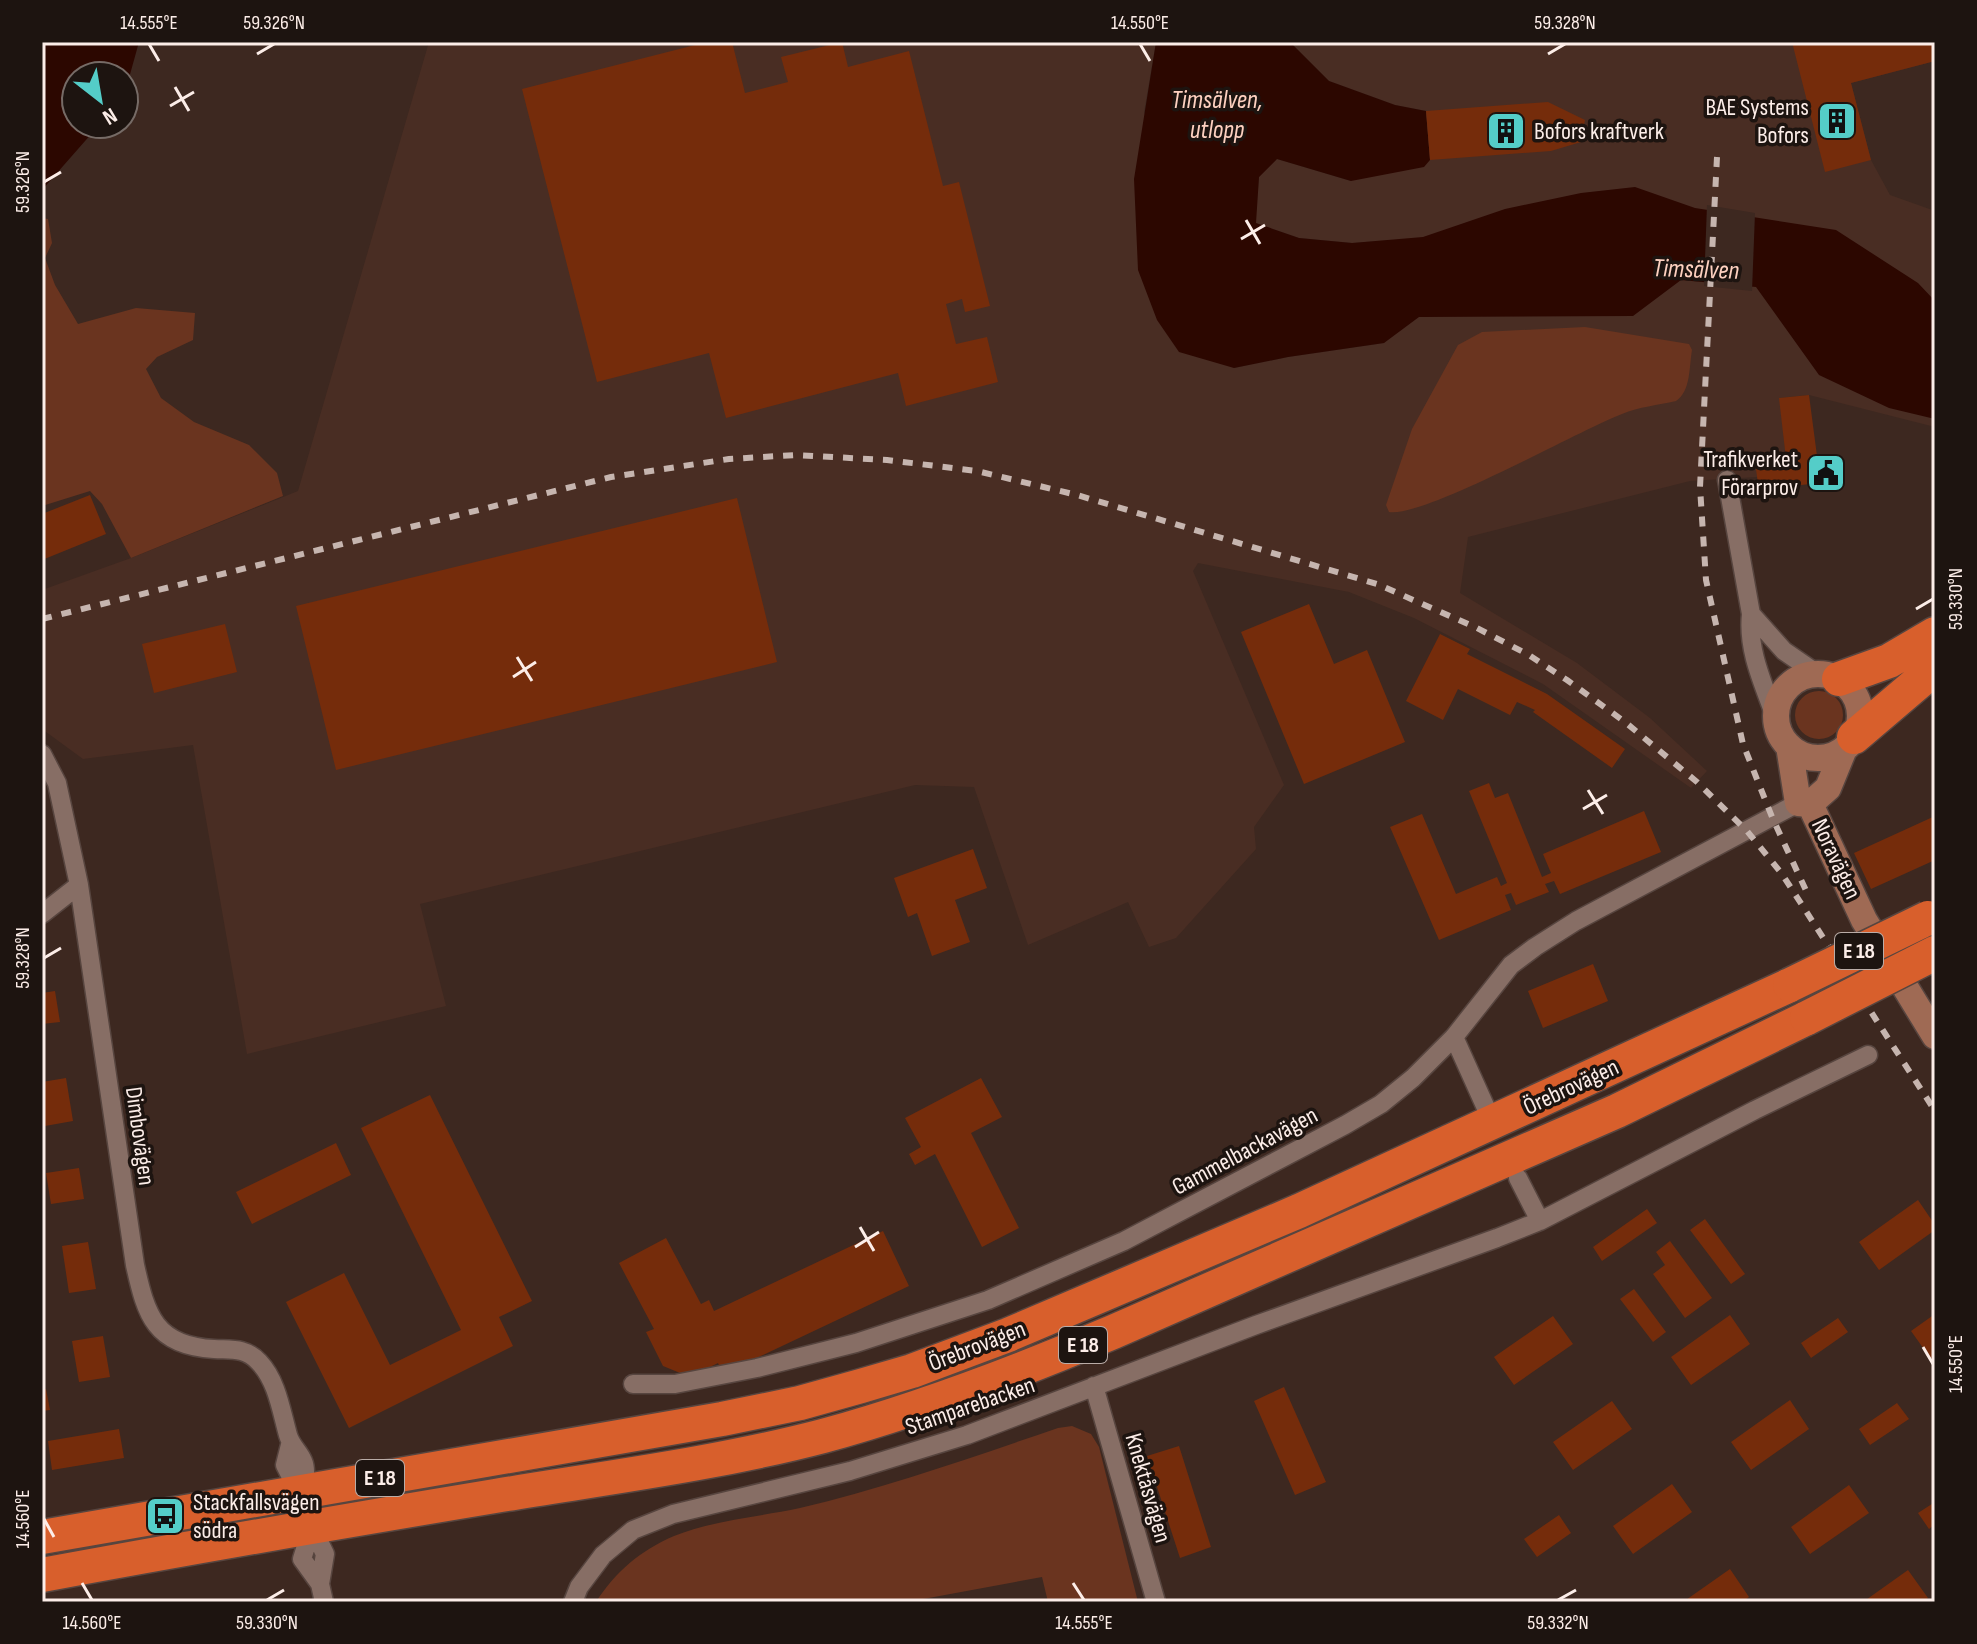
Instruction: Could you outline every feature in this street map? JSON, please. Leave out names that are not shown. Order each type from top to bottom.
[{"type":"highway","points":[[1828,676],[1889,661],[1935,634]]},
{"type":"highway","points":[[1849,743],[1935,668]]},
{"type":"highway","name":"Örebrovägen","points":[[42,1537],[722,1419],[800,1403],[912,1371],[1063,1313],[1299,1211],[1790,985],[1931,916]]},
{"type":"highway","name":"Örebrovägen","points":[[42,1575],[736,1455],[902,1413],[1038,1364],[1617,1111],[1935,953]]},
{"type":"highway","points":[[303,1491],[312,1527]]},
{"type":"street","points":[[1727,480],[1751,614],[1749,634],[1780,734],[1789,746],[1801,754],[1815,757],[1823,757],[1849,743],[1859,724],[1858,702],[1851,689],[1784,651],[1751,614]]},
{"type":"street","points":[[1776,719],[1781,696],[1790,684],[1828,676]]},
{"type":"street","name":"Noravägen","points":[[1804,804],[1828,788],[1849,743]]},
{"type":"street","name":"Noravägen","points":[[1789,746],[1804,804],[1864,920],[1935,1036]]},
{"type":"street","name":"Dimbovägen","points":[[42,754],[57,783],[79,885],[143,1302],[158,1330],[183,1344],[214,1349],[235,1348],[257,1360],[273,1381],[290,1445],[303,1460],[303,1491]]},
{"type":"street","name":"Gammelbackavägen","points":[[633,1384],[675,1384],[757,1368],[856,1343],[988,1300],[1053,1273],[1202,1202],[1381,1104],[1413,1078],[1454,1037],[1511,965],[1535,947],[1576,921],[1804,804]]},
{"type":"street","points":[[42,914],[79,885]]},
{"type":"street","points":[[1454,1037],[1486,1108]]},
{"type":"street","name":"Stamparebacken","points":[[573,1602],[579,1587],[603,1555],[633,1530],[659,1519],[850,1471],[967,1435],[1540,1221],[1868,1055]]},
{"type":"street","points":[[1518,1178],[1540,1221]]},
{"type":"street","name":"Knektåsvägen","points":[[1094,1386],[1156,1602]]},
{"type":"street","points":[[312,1527],[302,1559],[322,1593]]},
{"type":"shaded area","points":[[429,42],[1156,42],[1144,112],[1234,368],[1384,343],[1423,238],[1352,243],[1299,238],[1255,223],[1259,177],[1277,159],[1351,181],[1426,111],[1395,105],[1329,81],[1290,42],[1935,42],[1935,61],[1851,83],[1871,160],[1890,195],[1935,211],[1935,427],[1809,395],[1780,398],[1786,459],[1757,477],[1690,481],[1468,537],[1460,593],[1577,663],[1650,718],[1707,771],[1691,788],[1543,684],[1414,618],[1349,592],[1198,563],[1193,571],[1284,785],[1254,827],[1256,849],[1176,938],[1149,947],[1128,902],[1028,945],[974,787],[915,785],[420,904],[446,1006],[247,1054],[193,745],[83,759],[42,729],[42,590],[298,491]]},
{"type":"shaded area","points":[[42,218],[48,219],[52,243],[45,258],[55,285],[78,324],[136,308],[195,313],[193,340],[157,357],[146,369],[161,398],[194,422],[249,445],[277,473],[283,496],[131,558],[102,504],[90,491],[42,506]]},
{"type":"shaded area","points":[[1585,327],[1689,344],[1692,350],[1688,378],[1681,397],[1676,401],[1622,414],[1434,502],[1389,512],[1386,505],[1412,429],[1458,345],[1482,332]]},
{"type":"shaded area","points":[[1819,691],[1836,698],[1843,715],[1836,732],[1819,739],[1802,732],[1795,715],[1802,698]]},
{"type":"shaded area","points":[[1072,1426],[1091,1434],[1099,1447],[1138,1602],[1048,1602],[1042,1577],[907,1602],[596,1602],[630,1563],[674,1536],[705,1526],[800,1508],[865,1491]]},
{"type":"water","points":[[42,42],[139,42],[134,60],[60,60],[60,140],[86,140],[42,190]]},
{"type":"water","points":[[1156,42],[1290,42],[1329,81],[1395,105],[1426,111],[1430,160],[1424,167],[1351,181],[1277,159],[1259,177],[1256,223],[1299,238],[1352,243],[1423,237],[1505,209],[1581,193],[1635,187],[1695,208],[1836,230],[1918,283],[1935,301],[1935,419],[1889,408],[1819,375],[1756,287],[1681,280],[1633,316],[1419,317],[1384,343],[1234,368],[1179,352],[1157,320],[1138,270],[1134,179]]},
{"type":"pier","points":[[1707,205],[1755,213],[1752,291],[1704,286]]},
{"type":"building","points":[[707,42],[732,42],[745,93],[788,82],[781,57],[842,42],[848,67],[909,51],[943,186],[959,182],[990,306],[965,312],[962,299],[946,304],[956,344],[987,337],[998,382],[906,406],[898,373],[726,418],[709,353],[597,382],[522,89]]},
{"type":"building","name":"BAE Systems Bofors","points":[[1792,42],[1935,42],[1935,61],[1851,83],[1871,160],[1825,172]]},
{"type":"building","name":"Bofors kraftverk","points":[[1548,102],[1585,120],[1581,142],[1551,151],[1430,160],[1426,111]]},
{"type":"building","points":[[1809,395],[1817,456],[1835,454],[1838,481],[1765,489],[1758,484],[1756,469],[1763,462],[1786,459],[1779,398]]},
{"type":"building","points":[[90,495],[106,534],[42,560],[42,514]]},
{"type":"building","points":[[737,498],[777,662],[336,770],[296,606]]},
{"type":"building","points":[[1309,604],[1334,664],[1367,650],[1405,742],[1304,784],[1241,632]]},
{"type":"building","points":[[225,624],[237,672],[154,693],[142,644]]},
{"type":"building","points":[[1440,634],[1470,649],[1467,654],[1547,694],[1625,749],[1612,768],[1533,712],[1535,710],[1517,702],[1510,715],[1458,689],[1443,720],[1406,701]]},
{"type":"building","points":[[1489,783],[1495,798],[1508,793],[1542,877],[1551,873],[1543,854],[1644,811],[1661,852],[1560,894],[1554,881],[1545,884],[1549,892],[1516,905],[1511,893],[1505,895],[1511,910],[1439,940],[1390,827],[1422,814],[1456,894],[1497,877],[1501,886],[1507,883],[1469,791]]},
{"type":"building","points":[[1935,816],[1935,860],[1871,889],[1854,853]]},
{"type":"building","points":[[973,849],[987,888],[955,900],[970,942],[932,956],[917,913],[908,917],[894,878]]},
{"type":"building","points":[[1593,964],[1608,1001],[1543,1028],[1528,991]]},
{"type":"building","points":[[55,991],[60,1022],[42,1024],[42,993]]},
{"type":"building","points":[[66,1078],[73,1121],[45,1126],[42,1082]]},
{"type":"building","points":[[981,1078],[1002,1117],[971,1133],[1019,1228],[982,1247],[935,1154],[915,1165],[909,1154],[921,1147],[905,1118]]},
{"type":"building","points":[[430,1095],[532,1301],[499,1317],[513,1346],[349,1428],[286,1302],[344,1273],[390,1365],[461,1330],[361,1128]]},
{"type":"building","points":[[336,1143],[351,1175],[252,1224],[236,1192]]},
{"type":"building","points":[[79,1168],[84,1199],[51,1204],[46,1173]]},
{"type":"building","points":[[1918,1200],[1935,1225],[1935,1230],[1879,1270],[1859,1242]]},
{"type":"building","points":[[1647,1209],[1657,1223],[1602,1261],[1593,1247]]},
{"type":"building","points":[[1705,1219],[1745,1274],[1731,1284],[1690,1230]]},
{"type":"building","points":[[883,1231],[909,1286],[723,1374],[718,1363],[690,1377],[663,1366],[646,1332],[654,1329],[619,1263],[666,1238],[701,1304],[709,1300],[714,1311]]},
{"type":"building","points":[[1670,1241],[1712,1298],[1685,1318],[1653,1274],[1665,1265],[1656,1252]]},
{"type":"building","points":[[88,1242],[96,1289],[69,1293],[62,1246]]},
{"type":"building","points":[[1634,1289],[1666,1332],[1653,1342],[1620,1299]]},
{"type":"building","points":[[1935,1314],[1935,1355],[1931,1359],[1911,1331]]},
{"type":"building","points":[[1730,1315],[1750,1344],[1691,1385],[1671,1357]]},
{"type":"building","points":[[1553,1316],[1573,1344],[1514,1385],[1494,1357]]},
{"type":"building","points":[[1838,1318],[1848,1332],[1811,1358],[1801,1343]]},
{"type":"building","points":[[103,1336],[110,1377],[79,1382],[72,1341]]},
{"type":"building","points":[[1284,1387],[1326,1482],[1295,1495],[1254,1401]]},
{"type":"building","points":[[46,1389],[50,1410],[42,1411],[42,1390]]},
{"type":"building","points":[[1790,1400],[1809,1429],[1751,1470],[1731,1442]]},
{"type":"building","points":[[1612,1401],[1632,1429],[1573,1470],[1553,1442]]},
{"type":"building","points":[[1897,1403],[1909,1419],[1870,1445],[1859,1429]]},
{"type":"building","points":[[119,1429],[124,1458],[52,1470],[48,1441]]},
{"type":"building","points":[[1179,1446],[1211,1547],[1180,1558],[1147,1456]]},
{"type":"building","points":[[1672,1484],[1692,1512],[1633,1554],[1613,1526]]},
{"type":"building","points":[[1849,1485],[1869,1513],[1810,1554],[1791,1527]]},
{"type":"building","points":[[1935,1502],[1935,1524],[1929,1529],[1918,1513]]},
{"type":"building","points":[[1559,1515],[1571,1533],[1537,1557],[1524,1539]]},
{"type":"building","points":[[1730,1569],[1749,1597],[1742,1602],[1683,1602]]},
{"type":"building","points":[[1908,1570],[1928,1598],[1922,1602],[1863,1602]]},
{"type":"railway","points":[[1717,157],[1700,487],[1706,580],[1743,744],[1809,897]]},
{"type":"railway","points":[[42,619],[611,477],[729,459],[796,455],[887,460],[977,471],[1077,495],[1377,584],[1477,628],[1529,655],[1567,680],[1625,722],[1697,782],[1747,831],[1782,874],[1935,1111]]},
{"type":"place","name":"BAE Systems Bofors","points":[[1837,121]]},
{"type":"place","name":"Bofors kraftverk","points":[[1506,131]]},
{"type":"place","name":"Trafikverket Förarprov","points":[[1826,473]]},
{"type":"place","name":"Stackfallsvägen södra","points":[[165,1516]]},
{"type":"water label","name":"Timsälven, utlopp","points":[[1217,115]]},
{"type":"water label","name":"Timsälven","points":[[1696,270]]}]
